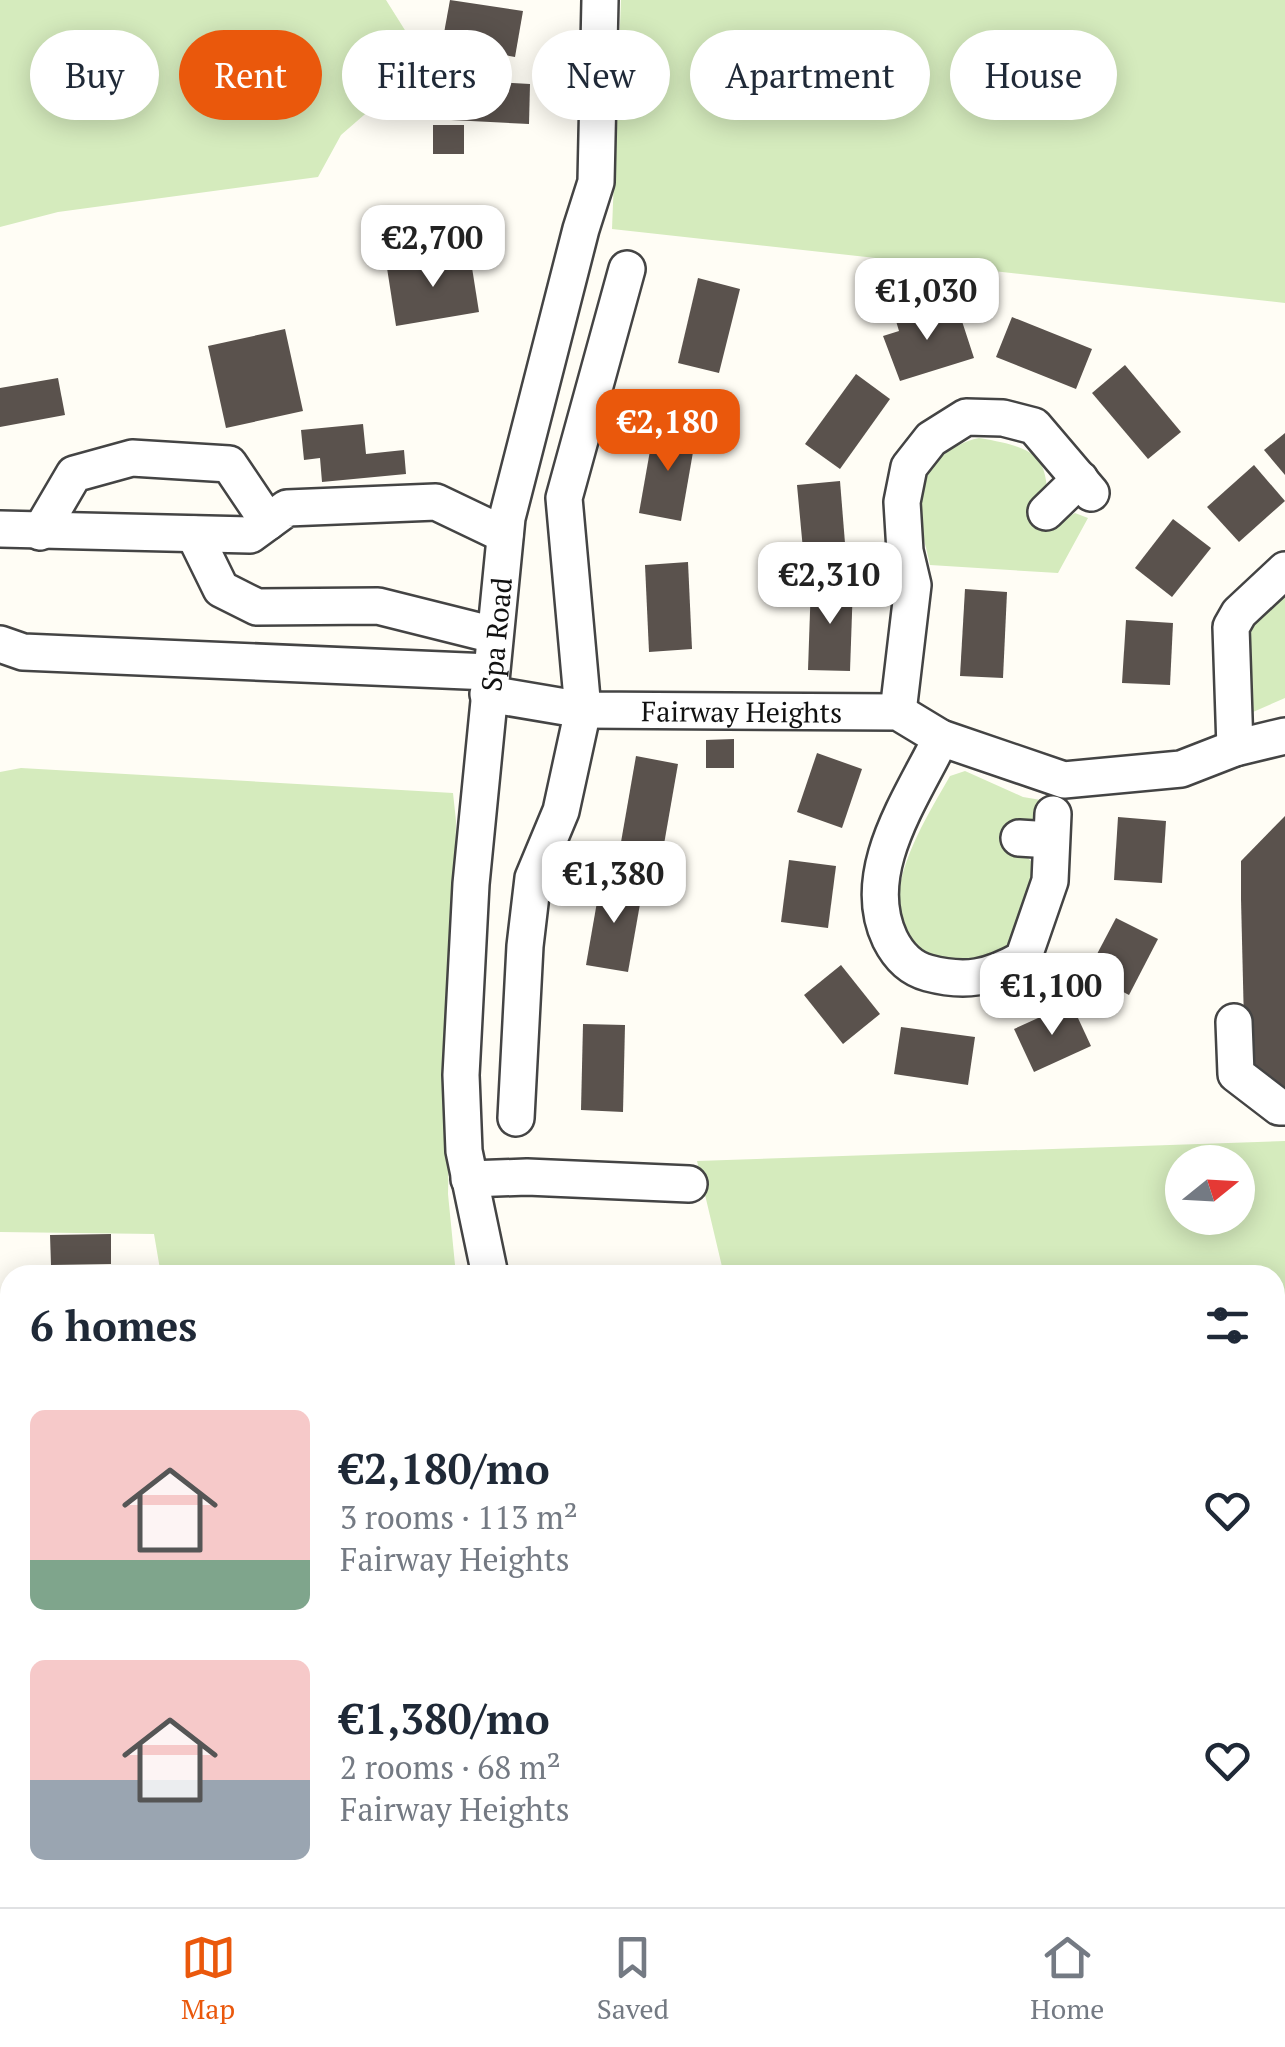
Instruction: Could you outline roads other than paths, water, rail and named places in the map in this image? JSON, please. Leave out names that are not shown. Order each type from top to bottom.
[{"type":"street","name":"Spa Road","points":[[488,1265],[464,1151],[462,1075],[471,884],[505,535],[580,230],[596,182],[600,0]]},
{"type":"street","points":[[516,1118],[533,878],[561,811],[583,710],[564,498],[628,269]]},
{"type":"street","points":[[1046,512],[1086,486],[1034,426],[1003,418],[966,417],[931,439],[909,467],[902,502],[904,551],[913,585],[898,712],[941,738],[1064,780],[1182,769],[1235,748],[1285,736]]},
{"type":"street","points":[[40,532],[74,474],[132,458],[229,464],[268,522]]},
{"type":"street","points":[[0,529],[250,535],[287,508],[436,502],[505,535]]},
{"type":"street","points":[[194,534],[221,589],[257,607],[378,606],[494,635]]},
{"type":"street","points":[[1235,748],[1232,627],[1239,613],[1285,570]]},
{"type":"street","name":"Fairway Heights","points":[[0,644],[23,652],[489,683],[583,710],[898,712]]},
{"type":"street","points":[[941,738],[888,849],[878,892],[882,922],[898,956],[923,972],[964,980],[999,972],[1023,959],[1050,881],[1041,830]]},
{"type":"street","points":[[1234,1022],[1236,1074],[1279,1108],[1285,1108]]},
{"type":"street","points":[[468,1178],[689,1184]]}]
